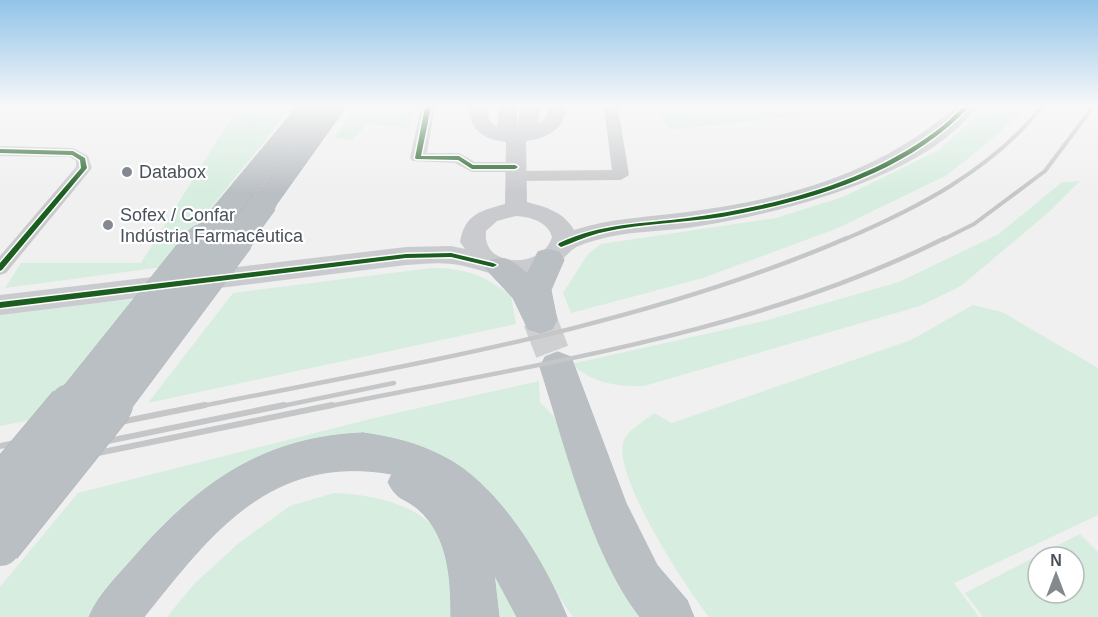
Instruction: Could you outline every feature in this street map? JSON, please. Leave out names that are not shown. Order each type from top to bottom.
[{"type":"highway","points":[[0,545],[144,366],[291,136]]},
{"type":"highway","points":[[0,488],[108,361],[308,136]]},
{"type":"highway","points":[[497,267],[526,291],[539,318],[535,290],[555,253]]},
{"type":"highway","points":[[558,368],[613,521],[641,581],[670,617]]},
{"type":"highway","points":[[113,617],[188,532],[227,496],[270,468],[315,455],[353,448],[387,452],[425,465],[452,485],[485,519],[543,617]]},
{"type":"highway","points":[[139,617],[219,525],[261,494],[300,476],[347,468],[394,474],[433,495],[462,535],[475,585],[475,617]]},
{"type":"street","points":[[422,136],[418,158],[459,158],[472,167],[516,172],[621,175],[615,136]]},
{"type":"street","points":[[516,136],[516,207]]},
{"type":"street","points":[[0,304],[406,256],[451,255],[497,267],[527,268],[587,233],[688,220],[802,196],[860,175],[919,147],[934,136]]},
{"type":"street","points":[[0,151],[73,153],[83,159],[84,168],[0,268]]},
{"type":"street","points":[[406,256],[447,245],[474,229],[490,214],[516,207],[543,212],[554,219],[577,226],[622,227]]},
{"type":"street","points":[[554,219],[560,227],[555,253]]},
{"type":"street","points":[[474,229],[471,240],[474,249],[482,259],[497,267]]},
{"type":"green space","points":[[220,136],[269,136],[163,267],[5,288],[21,263],[141,263]]},
{"type":"green space","points":[[336,136],[356,136],[351,141],[334,138]]},
{"type":"green space","points":[[955,136],[996,136],[947,175],[838,228],[703,278],[571,313],[563,293],[588,254],[601,244],[776,218],[843,197],[939,150]]},
{"type":"green space","points":[[1080,181],[1049,212],[961,286],[920,306],[644,386],[597,380],[571,364],[764,321],[899,282],[999,234],[1062,182]]},
{"type":"green space","points":[[432,268],[474,274],[502,289],[511,296],[516,324],[148,403],[233,293]]},
{"type":"green space","points":[[138,299],[46,417],[0,426],[0,312]]},
{"type":"green space","points":[[973,305],[1002,312],[1098,368],[1098,515],[1034,545],[1026,545],[1026,549],[954,583],[979,617],[709,617],[684,582],[639,503],[628,478],[623,456],[626,436],[654,413],[672,423],[911,340]]},
{"type":"green space","points":[[539,381],[540,402],[572,435],[649,617],[573,617],[507,521],[465,473],[281,451],[94,617],[0,617],[0,587],[78,493],[370,419]]},
{"type":"green space","points":[[334,493],[384,500],[415,512],[428,522],[440,534],[451,557],[461,617],[167,617],[195,583],[239,543],[290,506]]},
{"type":"green space","points":[[1080,534],[1098,552],[1098,617],[983,617],[965,593],[1026,562],[1026,605],[1086,605],[1086,545],[1059,545]]},
{"type":"green space","points":[[497,557],[534,617],[492,617],[485,567]]},
{"type":"tunnel","points":[[540,320],[558,367]]},
{"type":"railway","points":[[843,240],[898,215],[951,186],[976,169],[1016,136]]},
{"type":"railway","points":[[942,240],[974,224],[1045,171],[1071,136]]},
{"type":"railway","points":[[197,407],[445,358],[609,319],[689,296],[769,269],[847,238]]},
{"type":"railway","points":[[325,407],[562,360],[719,323],[796,299],[872,271],[945,238]]},
{"type":"railway","points":[[277,407],[394,383]]},
{"type":"railway","points":[[0,446],[205,405]]},
{"type":"railway","points":[[0,463],[284,405]]},
{"type":"railway","points":[[0,473],[332,405]]},
{"type":"cycle path","points":[[422,136],[418,158],[459,158],[472,167],[515,167]]},
{"type":"cycle path","points":[[561,245],[606,229],[722,215],[799,197],[874,170],[932,136]]},
{"type":"cycle path","points":[[0,151],[73,153],[83,159],[84,168],[0,268]]},
{"type":"cycle path","points":[[0,305],[406,256],[451,255],[493,265]]},
{"type":"place","name":"Databox","points":[[127,172]]},
{"type":"place","name":"Sofex / Confar Indústria Farmacêutica","points":[[108,225]]}]
